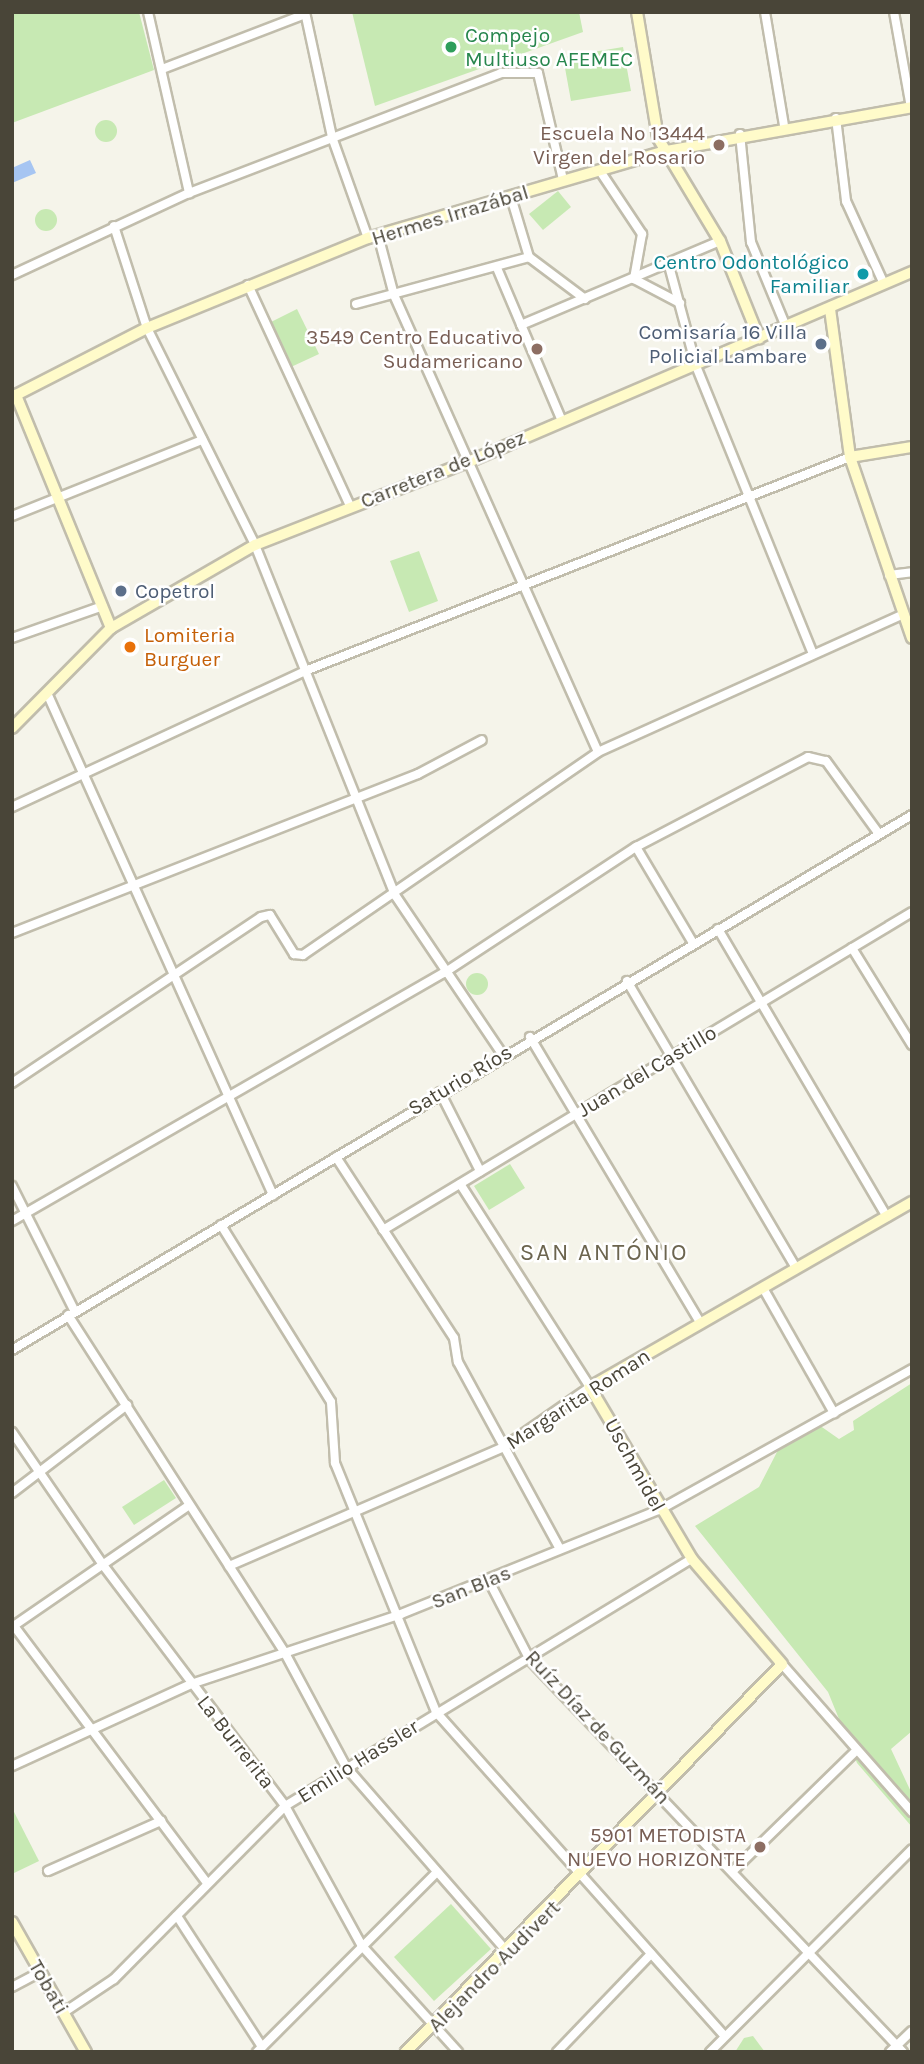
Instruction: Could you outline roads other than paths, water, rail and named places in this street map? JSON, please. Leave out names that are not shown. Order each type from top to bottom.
[{"type":"street","points":[[148,12],[189,193]]},
{"type":"street","points":[[637,12],[666,151],[720,240],[760,338]]},
{"type":"street","points":[[765,12],[784,125]]},
{"type":"street","points":[[894,12],[911,107]]},
{"type":"street","points":[[162,69],[305,13],[332,137],[394,295],[473,460],[598,752]]},
{"type":"street","points":[[12,275],[189,193],[501,73],[535,70],[563,180]]},
{"type":"street","name":"Hermes Irrazábal","points":[[13,394],[147,328],[248,285],[373,237],[666,151],[784,125],[911,107]]},
{"type":"street","points":[[836,118],[846,201],[884,284]]},
{"type":"street","points":[[740,134],[751,242],[786,327]]},
{"type":"street","points":[[600,171],[642,234],[634,279]]},
{"type":"street","points":[[512,197],[529,257],[585,299]]},
{"type":"street","points":[[114,226],[147,328],[256,545],[395,894],[444,973],[503,1055]]},
{"type":"street","points":[[521,325],[720,240]]},
{"type":"street","points":[[356,304],[497,268],[529,257]]},
{"type":"street","points":[[668,262],[696,366],[747,498],[813,654]]},
{"type":"street","points":[[497,268],[562,421]]},
{"type":"street","name":"Carretera de López","points":[[12,728],[111,628],[256,545],[473,460],[912,272]]},
{"type":"street","points":[[634,279],[680,303]]},
{"type":"street","points":[[248,285],[350,506]]},
{"type":"street","points":[[830,309],[850,457],[888,575],[912,638]]},
{"type":"street","points":[[13,394],[111,628]]},
{"type":"street","points":[[12,516],[57,501],[202,440]]},
{"type":"street","points":[[12,807],[305,671],[850,457],[912,447]]},
{"type":"street","points":[[888,575],[912,572]]},
{"type":"street","points":[[12,638],[103,606]]},
{"type":"street","points":[[12,1083],[266,915],[300,956],[395,894],[598,752],[904,614]]},
{"type":"street","points":[[47,693],[87,771],[134,886],[177,976],[273,1195]]},
{"type":"street","points":[[12,933],[356,798],[482,740]]},
{"type":"street","points":[[12,1221],[27,1215],[231,1098],[444,973],[636,847],[808,757],[826,761],[879,834]]},
{"type":"street","name":"Saturio Ríos","points":[[12,1350],[71,1312],[336,1157],[530,1037],[912,815]]},
{"type":"street","points":[[636,847],[693,943]]},
{"type":"street","name":"Juan del Castillo","points":[[383,1230],[912,912]]},
{"type":"street","points":[[718,929],[887,1217]]},
{"type":"street","points":[[852,948],[911,1041]]},
{"type":"street","points":[[627,981],[669,1058],[796,1268]]},
{"type":"street","points":[[530,1037],[701,1322]]},
{"type":"street","points":[[440,1093],[480,1171]]},
{"type":"street","points":[[336,1157],[454,1338],[458,1362],[560,1549]]},
{"type":"street","name":"Uschmidel","points":[[460,1184],[590,1387],[659,1510],[692,1559],[782,1664]]},
{"type":"street","points":[[12,1186],[71,1312],[188,1506],[286,1655],[346,1767],[508,1953]]},
{"type":"street","name":"Margarita Roman","points":[[229,1566],[504,1447],[590,1387],[912,1202]]},
{"type":"street","points":[[221,1225],[331,1402],[335,1463],[401,1615],[436,1712],[725,2036]]},
{"type":"street","points":[[762,1288],[834,1413]]},
{"type":"street","name":"San Blas","points":[[12,1766],[95,1731],[191,1684],[286,1655],[401,1615],[659,1510],[912,1369]]},
{"type":"street","points":[[12,1493],[41,1475],[127,1405]]},
{"type":"street","name":"La Burrerita","points":[[12,1432],[103,1565],[285,1806],[362,1946],[457,2052]]},
{"type":"street","points":[[188,1506],[13,1626],[95,1731],[207,1883]]},
{"type":"street","name":"Emilio Hassler","points":[[63,2013],[101,1991],[285,1806],[436,1712],[530,1660],[692,1559]]},
{"type":"street","name":"Ruíz Díaz de Guzmán","points":[[489,1581],[530,1660],[735,1869],[900,2048]]},
{"type":"street","points":[[782,1664],[912,1812]]},
{"type":"street","name":"Alejandro Audivert","points":[[407,2052],[435,2027],[661,1795],[782,1664]]},
{"type":"street","points":[[735,1869],[856,1751]]},
{"type":"street","points":[[48,1871],[161,1821]]},
{"type":"street","points":[[710,2052],[912,1849]]},
{"type":"street","points":[[177,1916],[260,2049],[436,1873]]},
{"type":"street","name":"Tobati","points":[[12,1922],[86,2052]]},
{"type":"street","points":[[557,2052],[651,1954]]},
{"type":"street","points":[[12,1987],[40,1972]]},
{"type":"street","points":[[890,2052],[900,2048],[912,2031]]},
{"type":"water","points":[[30,160],[36,173],[12,183],[12,168]]},
{"type":"place","name":"Compejo Multiuso AFEMEC","points":[[451,47]]},
{"type":"place","name":"Escuela Nº 13444 Virgen del Rosario","points":[[719,145]]},
{"type":"place","name":"Centro Odontológico Familiar","points":[[863,274]]},
{"type":"place","name":"Comisaría 16 Villa Policial Lambare","points":[[821,344]]},
{"type":"place","name":"3549 Centro Educativo Sudamericano","points":[[537,349]]},
{"type":"place","name":"Copetrol","points":[[121,591]]},
{"type":"place","name":"Lomiteria Burguer","points":[[130,647]]},
{"type":"place","name":"5901 METODISTA NUEVO HORIZONTE","points":[[760,1847]]},
{"type":"district","name":"SAN ANTÓNIO","points":[[604,1253]]}]
